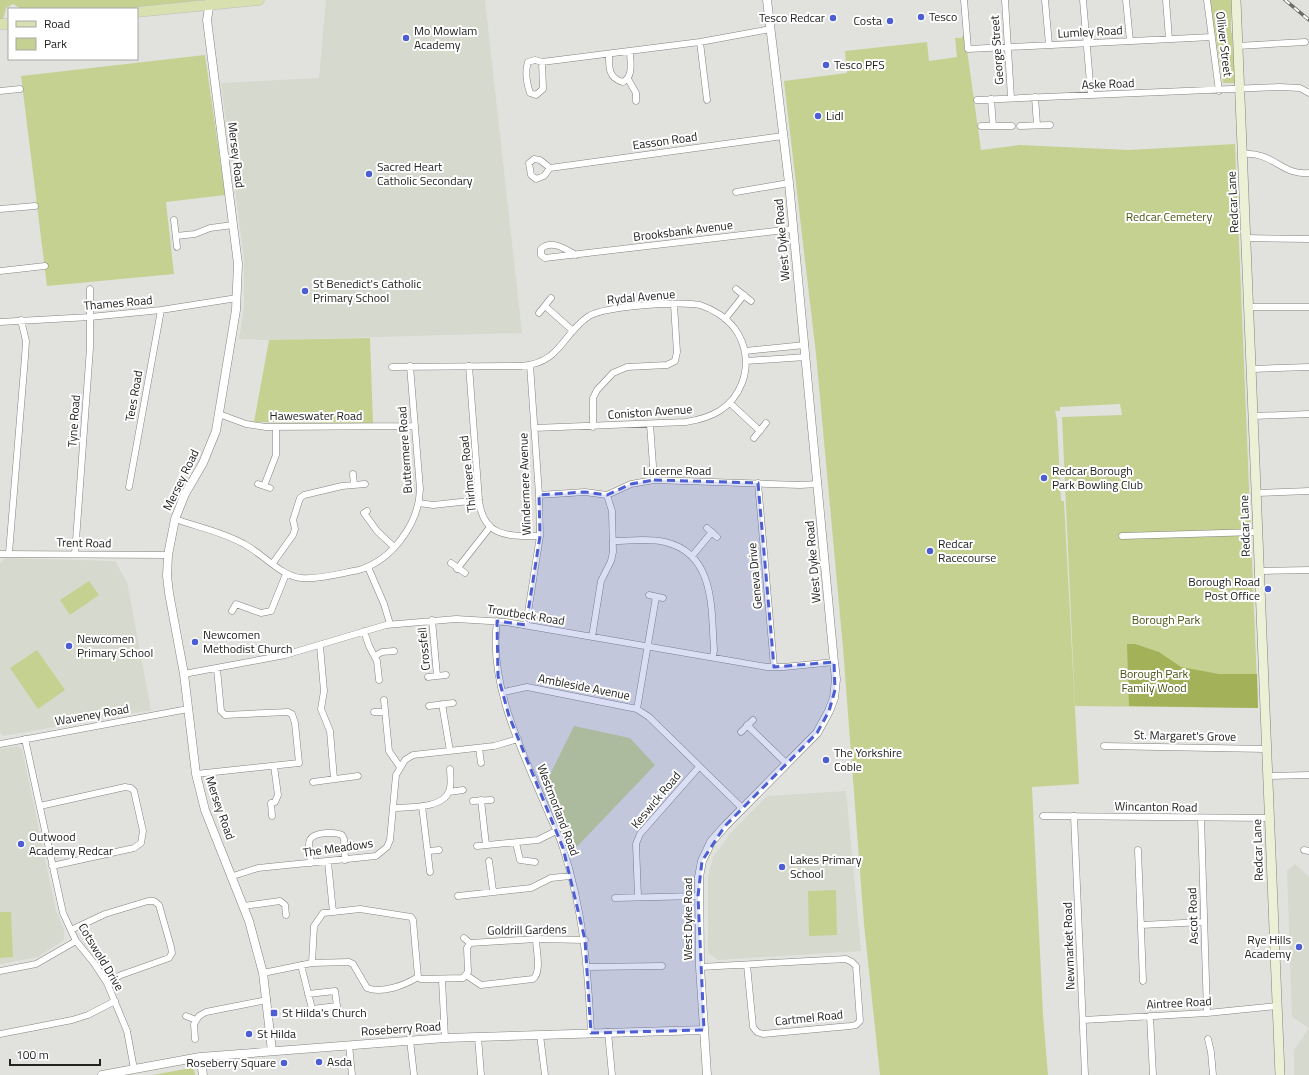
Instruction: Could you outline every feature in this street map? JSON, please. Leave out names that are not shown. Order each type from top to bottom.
[{"type":"main road","points":[[138,12],[210,2],[260,0]]},
{"type":"main road","name":"Redcar Lane","points":[[1236,0],[1280,1075]]},
{"type":"street","name":"West Dyke Road","points":[[708,1075],[700,967],[698,896],[702,861],[711,842],[786,762],[817,733],[830,711],[835,690],[834,662],[805,345],[789,183],[772,29],[767,0]]},
{"type":"street","name":"Lumley Road","points":[[964,0],[968,49],[1212,37]]},
{"type":"street","name":"George Street","points":[[1005,0],[1011,98]]},
{"type":"street","points":[[1045,0],[1049,45]]},
{"type":"street","points":[[1083,0],[1091,95]]},
{"type":"street","points":[[1126,0],[1130,41]]},
{"type":"street","points":[[1166,0],[1169,39]]},
{"type":"street","name":"Olliver Street","points":[[1208,0],[1219,91]]},
{"type":"street","name":"Mersey Road","points":[[210,2],[206,20],[238,264],[238,298],[219,414],[212,443],[203,463],[184,494],[175,519],[168,555],[169,593],[184,674],[196,774],[205,810],[244,906],[263,973],[272,1051]]},
{"type":"street","points":[[542,62],[543,89],[536,94],[530,93],[528,88],[526,67],[528,62],[535,60],[542,62],[609,54],[700,42],[772,29]]},
{"type":"street","points":[[700,42],[707,100]]},
{"type":"street","points":[[1238,46],[1305,42]]},
{"type":"street","points":[[609,54],[611,75],[615,80],[623,82],[628,79],[631,73],[630,51]]},
{"type":"street","points":[[628,79],[636,93],[636,101]]},
{"type":"street","name":"Aske Road","points":[[977,100],[1219,91],[1240,88],[1300,88],[1309,93]]},
{"type":"street","points":[[0,91],[20,89]]},
{"type":"street","points":[[1036,97],[1037,125]]},
{"type":"street","points":[[991,99],[993,126]]},
{"type":"street","points":[[1020,126],[1050,125]]},
{"type":"street","points":[[981,126],[1012,126]]},
{"type":"street","name":"Easson Road","points":[[550,168],[783,136]]},
{"type":"street","points":[[1242,154],[1256,154],[1267,157],[1291,172],[1309,173]]},
{"type":"street","points":[[736,192],[789,183]]},
{"type":"street","points":[[0,209],[35,206]]},
{"type":"street","points":[[174,220],[177,247]]},
{"type":"street","points":[[176,236],[194,234],[210,228],[233,225]]},
{"type":"street","name":"Brooksbank Avenue","points":[[576,255],[556,244],[546,245],[542,249],[542,255],[545,258],[576,255],[793,229]]},
{"type":"street","points":[[1246,238],[1309,238]]},
{"type":"street","points":[[0,271],[45,266]]},
{"type":"street","name":"Tyne Road","points":[[75,554],[90,348],[90,289]]},
{"type":"street","points":[[736,289],[751,301]]},
{"type":"street","points":[[725,319],[744,295]]},
{"type":"street","name":"Thames Road","points":[[0,322],[90,317],[161,310],[238,298]]},
{"type":"street","points":[[539,313],[551,298]]},
{"type":"street","name":"Rydal Avenue","points":[[392,367],[530,365],[547,360],[555,353],[573,331],[591,315],[615,308],[689,304],[710,309],[725,319],[735,329],[745,351]]},
{"type":"street","points":[[593,426],[593,398],[597,390],[614,373],[627,367],[667,365],[675,362],[677,352],[674,305]]},
{"type":"street","points":[[545,306],[573,331]]},
{"type":"street","points":[[1249,307],[1309,307]]},
{"type":"street","name":"Tees Road","points":[[129,487],[161,310]]},
{"type":"street","points":[[9,553],[26,341],[21,320]]},
{"type":"street","points":[[760,431],[731,404],[742,383],[746,361],[745,351],[805,345]]},
{"type":"street","points":[[746,361],[806,356]]},
{"type":"street","name":"Windermere Avenue","points":[[526,626],[540,536],[539,495],[530,365]]},
{"type":"street","name":"Buttermere Road","points":[[175,519],[224,535],[244,544],[273,563],[286,574],[302,578],[310,578],[368,567],[384,557],[408,530],[419,503],[420,489],[410,366]]},
{"type":"street","name":"Thirlmere Road","points":[[469,366],[479,500],[482,516],[490,528]]},
{"type":"street","points":[[1252,369],[1309,367]]},
{"type":"street","name":"Coniston Avenue","points":[[534,428],[650,424],[702,419],[731,404]]},
{"type":"street","name":"Haweswater Road","points":[[219,414],[246,424],[276,427],[415,426]]},
{"type":"street","points":[[1253,416],[1309,414]]},
{"type":"street","points":[[754,438],[766,423]]},
{"type":"street","points":[[650,424],[654,480]]},
{"type":"street","points":[[264,486],[276,455],[276,427]]},
{"type":"street","points":[[353,474],[354,485]]},
{"type":"street","name":"Lucerne Road","points":[[607,495],[631,484],[654,480],[758,484],[818,484]]},
{"type":"street","points":[[273,563],[293,535],[295,513],[300,498],[304,495],[366,484]]},
{"type":"street","name":"Geneva Drive","points":[[758,484],[774,667]]},
{"type":"street","points":[[1256,492],[1309,491]]},
{"type":"street","points":[[539,495],[585,492],[607,495],[612,511],[613,541],[610,562],[601,581],[592,637]]},
{"type":"street","points":[[419,503],[433,505],[479,500]]},
{"type":"street","points":[[368,511],[364,513],[372,525],[394,547]]},
{"type":"street","points":[[457,569],[490,528],[505,535],[540,536]]},
{"type":"street","points":[[692,556],[710,530],[717,537]]},
{"type":"street","points":[[1122,536],[1257,532]]},
{"type":"street","points":[[613,541],[664,542],[673,544],[692,556],[701,567],[708,583],[714,650],[712,657]]},
{"type":"street","name":"Trent Road","points":[[0,554],[168,555]]},
{"type":"street","points":[[451,564],[465,573]]},
{"type":"street","points":[[368,567],[384,604],[390,624]]},
{"type":"street","points":[[1259,571],[1309,570]]},
{"type":"street","points":[[232,611],[236,604],[261,613],[271,611],[286,574]]},
{"type":"street","points":[[637,709],[648,646],[652,596],[663,598]]},
{"type":"street","name":"Troutbeck Road","points":[[184,674],[285,655],[320,646],[390,624],[432,620],[480,619],[774,667],[834,662]]},
{"type":"street","name":"Crossfell","points":[[432,620],[437,676]]},
{"type":"street","name":"Westmorland Road","points":[[497,621],[496,634],[498,676],[504,692],[509,716],[563,848],[585,940],[588,967],[591,1034]]},
{"type":"street","points":[[364,631],[369,646],[375,656],[379,680]]},
{"type":"street","points":[[320,646],[324,691],[322,709],[330,731],[334,779]]},
{"type":"street","points":[[375,656],[382,652],[394,651]]},
{"type":"street","points":[[196,774],[300,762],[296,724],[292,714],[288,712],[225,715],[221,711],[217,669]]},
{"type":"street","name":"Crossfell","points":[[428,677],[446,675]]},
{"type":"street","name":"Ambleside Avenue","points":[[504,692],[527,687],[637,709],[649,717],[742,808]]},
{"type":"street","points":[[384,700],[389,751],[400,766],[405,760],[413,755],[494,746],[518,739]]},
{"type":"street","points":[[429,706],[453,703]]},
{"type":"street","points":[[442,704],[450,751]]},
{"type":"street","name":"Waveney Road","points":[[0,744],[188,709]]},
{"type":"street","points":[[374,712],[385,712]]},
{"type":"street","points":[[741,732],[753,720]]},
{"type":"street","points":[[747,726],[786,762]]},
{"type":"street","name":"Cotswold Drive","points":[[25,739],[63,913],[76,941],[94,963],[107,983],[126,1032],[134,1069]]},
{"type":"street","name":"St. Margaret's Grove","points":[[1104,746],[1266,748]]},
{"type":"street","points":[[479,748],[481,763]]},
{"type":"street","points":[[272,816],[271,803],[275,802],[278,795],[274,766]]},
{"type":"street","name":"The Meadows","points":[[233,876],[258,868],[376,856],[387,847],[396,775],[400,766]]},
{"type":"street","name":"Keswick Road","points":[[638,898],[636,844],[640,834],[699,767]]},
{"type":"street","points":[[449,792],[450,769]]},
{"type":"street","points":[[1267,776],[1309,775]]},
{"type":"street","points":[[312,782],[358,776]]},
{"type":"street","points":[[40,806],[125,787],[131,788],[134,791],[143,831],[141,843],[134,848],[52,866]]},
{"type":"street","points":[[393,808],[422,806],[437,802],[449,792],[463,790]]},
{"type":"street","points":[[481,800],[486,845]]},
{"type":"street","points":[[473,801],[491,800]]},
{"type":"street","points":[[422,806],[426,843],[429,851],[430,872]]},
{"type":"street","name":"Wincanton Road","points":[[1043,816],[1269,818]]},
{"type":"street","name":"Newmarket Road","points":[[1074,816],[1085,1075]]},
{"type":"street","name":"Ascot Road","points":[[1201,818],[1207,1013]]},
{"type":"street","points":[[477,846],[538,840],[556,831]]},
{"type":"street","points":[[311,863],[308,841],[316,834],[333,833],[342,835],[344,839],[345,860]]},
{"type":"street","points":[[516,843],[520,860],[535,862]]},
{"type":"street","points":[[429,851],[439,850]]},
{"type":"street","points":[[1138,850],[1143,981]]},
{"type":"street","points":[[489,861],[493,891]]},
{"type":"street","points":[[328,862],[332,912]]},
{"type":"street","points":[[458,896],[531,888],[551,878],[570,876]]},
{"type":"street","points":[[615,898],[698,896]]},
{"type":"street","points":[[70,930],[105,914],[148,901],[154,901],[159,905],[171,947],[172,953],[169,958],[121,975],[107,983]]},
{"type":"street","points":[[244,906],[280,901],[285,905],[286,915]]},
{"type":"street","points":[[312,963],[314,926],[323,913],[360,909],[410,917],[413,920],[418,977]]},
{"type":"street","points":[[1140,925],[1204,922]]},
{"type":"street","name":"Goldrill Gardens","points":[[464,938],[470,943],[536,939],[585,940]]},
{"type":"street","points":[[418,977],[425,980],[442,980],[463,978],[466,975],[481,985],[533,979],[536,977],[537,970],[536,939]]},
{"type":"street","points":[[0,971],[36,964],[76,941]]},
{"type":"street","name":"Goldrill Gardens","points":[[466,975],[468,969],[467,948],[470,943]]},
{"type":"street","name":"Cartmel Road","points":[[700,967],[846,959],[856,966],[860,1021],[856,1025],[850,1026],[763,1034],[757,1032],[753,1027],[747,965]]},
{"type":"street","points":[[263,973],[312,963],[353,964],[367,988],[370,989],[399,987],[418,977]]},
{"type":"street","points":[[301,965],[308,994],[312,1009],[337,1006],[335,991],[308,994]]},
{"type":"street","points":[[588,967],[662,966]]},
{"type":"street","points":[[442,980],[446,1038]]},
{"type":"street","points":[[195,1039],[194,1028],[196,1020],[206,1012],[267,1000]]},
{"type":"street","points":[[0,1034],[72,1020],[88,1015],[115,1001]]},
{"type":"street","name":"Aintree Road","points":[[1083,1020],[1207,1013],[1277,1006]]},
{"type":"street","points":[[186,1016],[196,1020]]},
{"type":"street","points":[[1150,1016],[1153,1075]]},
{"type":"street","name":"Roseberry Road","points":[[102,1075],[200,1057],[410,1040],[591,1034],[608,1032],[704,1030]]},
{"type":"street","points":[[608,1032],[612,1075]]},
{"type":"street","points":[[540,1035],[545,1075]]},
{"type":"street","points":[[478,1037],[481,1075]]},
{"type":"street","points":[[410,1040],[414,1075]]},
{"type":"street","points":[[1208,1040],[1211,1052],[1212,1075]]},
{"type":"street","points":[[349,1045],[352,1075]]},
{"type":"street","points":[[200,1057],[203,1075]]},
{"type":"highlighted area","points":[[654,480],[758,483],[774,667],[834,662],[835,690],[829,711],[817,733],[725,826],[702,861],[698,896],[704,1030],[591,1033],[585,940],[563,848],[509,716],[498,676],[497,621],[526,625],[540,536],[539,495],[585,492],[607,495],[631,484]]},
{"type":"shaded area","name":"Sacred Heart Catholic Secondary","points":[[326,0],[485,0],[522,333],[269,340],[239,339],[244,308],[244,258],[221,83],[319,78]]},
{"type":"shaded area","name":"Newcomen Primary School","points":[[6,558],[115,561],[127,582],[151,710],[3,736],[0,732],[0,563]]},
{"type":"shaded area","name":"Outwood Academy Redcar","points":[[17,746],[22,749],[56,911],[64,930],[64,940],[38,957],[0,964],[0,749]]},
{"type":"shaded area","name":"Lakes Primary School","points":[[846,791],[861,951],[718,960],[708,953],[708,877],[713,857],[729,835],[767,796]]},
{"type":"shaded area","name":"Rye Hills Academy","points":[[1295,864],[1309,877],[1309,1028],[1292,1017],[1287,871]]},
{"type":"shaded area","points":[[1309,1028],[1309,1075],[1294,1075],[1294,1050]]},
{"type":"green space","points":[[0,0],[203,0],[132,8],[19,8],[13,4],[6,8],[3,20],[0,21]]},
{"type":"green space","points":[[1210,0],[1231,0],[1231,33],[1235,83],[1223,83]]},
{"type":"green space","name":"Redcar Racecourse","points":[[962,36],[965,36],[964,50],[967,50],[981,150],[1019,145],[1129,150],[1235,144],[1258,708],[1075,706],[1062,417],[1122,415],[1120,404],[1060,407],[1060,411],[1055,411],[1057,420],[1061,501],[1064,501],[1079,784],[1032,787],[1043,1014],[1048,1075],[880,1075],[864,924],[843,648],[816,354],[784,81],[847,73],[845,51],[927,42],[929,61],[957,57],[955,38],[962,38]]},
{"type":"green space","points":[[205,55],[225,195],[166,202],[174,274],[47,286],[21,76]]},
{"type":"green space","points":[[370,338],[373,423],[254,422],[269,340]]},
{"type":"green space","points":[[89,581],[99,595],[70,615],[60,600]]},
{"type":"green space","name":"Borough Park Family Wood","points":[[1127,644],[1135,644],[1159,652],[1181,667],[1219,674],[1257,674],[1258,708],[1129,706]]},
{"type":"green space","points":[[37,650],[65,690],[38,709],[10,668]]},
{"type":"green space","points":[[574,726],[630,738],[655,765],[570,854],[543,789]]},
{"type":"green space","points":[[836,890],[837,935],[809,936],[808,891]]},
{"type":"green space","points":[[0,912],[11,912],[13,957],[0,958]]},
{"type":"green space","points":[[191,1068],[194,1070],[195,1075],[152,1075]]},
{"type":"railway","points":[[1285,0],[1309,20]]},
{"type":"place","name":"Tesco","points":[[921,17]]},
{"type":"place","name":"Tesco Redcar","points":[[833,18]]},
{"type":"place","name":"Costa","points":[[890,21]]},
{"type":"place","name":"Mo Mowlam Academy","points":[[406,38]]},
{"type":"place","name":"Tesco PFS","points":[[826,65]]},
{"type":"place","name":"Lidl","points":[[818,116]]},
{"type":"place","name":"Sacred Heart Catholic Secondary","points":[[369,174]]},
{"type":"place","name":"St Benedict's Catholic Primary School","points":[[305,291]]},
{"type":"place","name":"Redcar Borough Park Bowling Club","points":[[1044,478]]},
{"type":"place","name":"Redcar Racecourse","points":[[930,551]]},
{"type":"place","name":"Borough Road Post Office","points":[[1268,589]]},
{"type":"place","name":"Newcomen Methodist Church","points":[[195,642]]},
{"type":"place","name":"Newcomen Primary School","points":[[69,646]]},
{"type":"place","name":"The Yorkshire Coble","points":[[826,760]]},
{"type":"place","name":"Outwood Academy Redcar","points":[[21,844]]},
{"type":"place","name":"Lakes Primary School","points":[[782,867]]},
{"type":"place","name":"Rye Hills Academy","points":[[1299,947]]},
{"type":"place","name":"St Hilda's Church","points":[[274,1013]]},
{"type":"place","name":"St Hilda","points":[[249,1034]]},
{"type":"place","name":"Asda","points":[[319,1062]]},
{"type":"place","name":"Roseberry Square","points":[[284,1063]]},
{"type":"park label","name":"Redcar Cemetery","points":[[1169,217]]},
{"type":"park label","name":"Borough Park","points":[[1166,620]]}]
